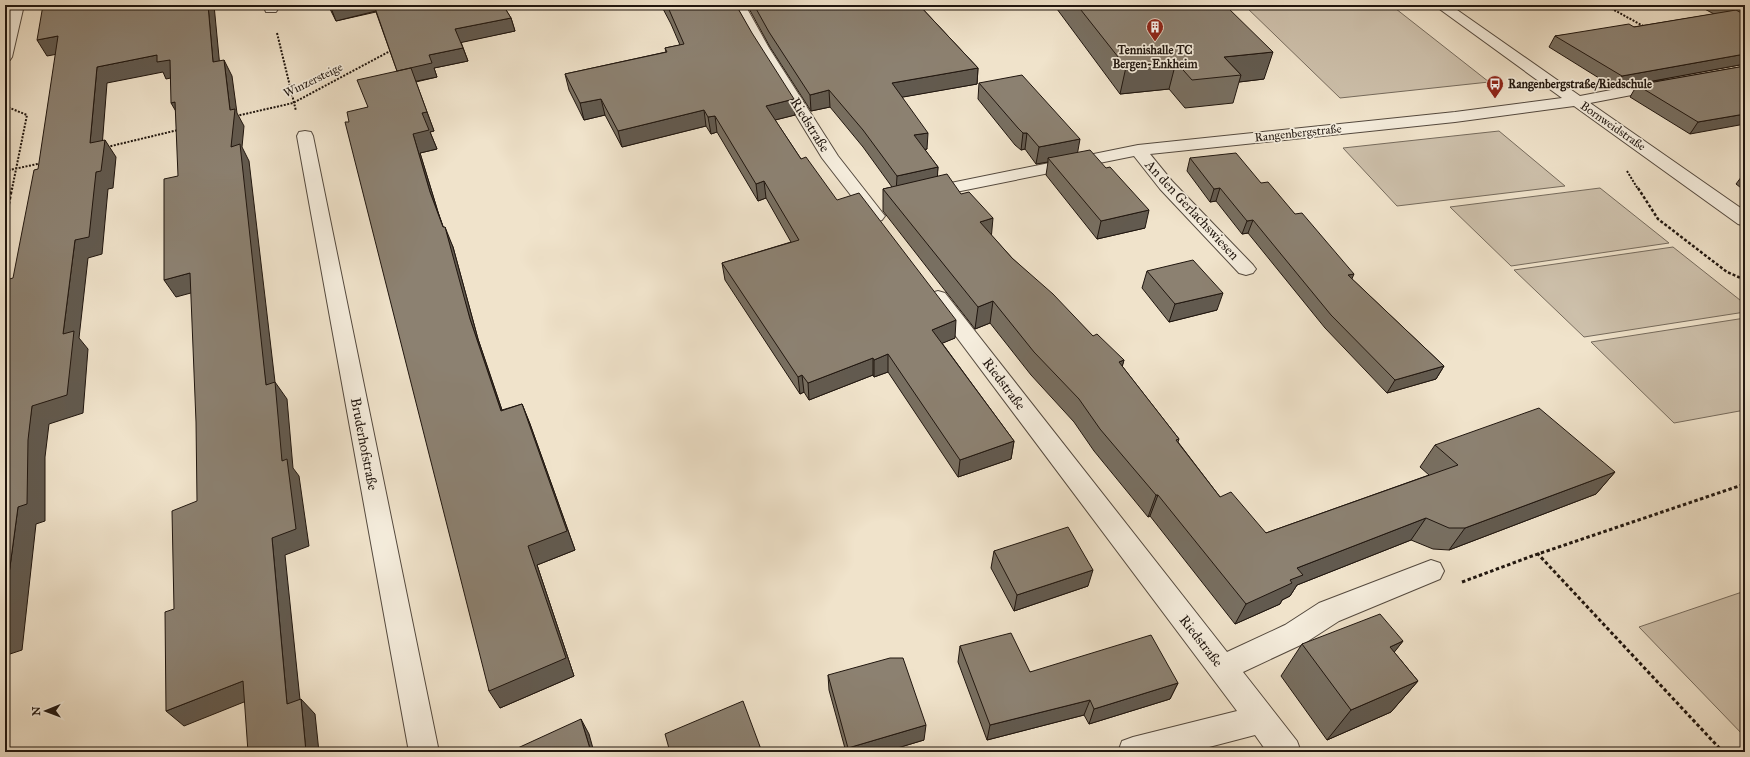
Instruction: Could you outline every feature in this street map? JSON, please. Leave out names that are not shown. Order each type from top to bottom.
[{"type":"street","points":[[5,57],[17,5]]},
{"type":"street","name":"Riedstraße","points":[[738,5],[762,48],[831,158],[876,205],[888,232]]},
{"type":"street","name":"Bornweidstraße","points":[[1441,5],[1745,220]]},
{"type":"street","name":"Rangenbergstraße","points":[[914,196],[1138,150],[1455,117],[1577,101],[1676,83]]},
{"type":"street","name":"Bruderhofstraße","points":[[305,136],[424,752]]},
{"type":"street","name":"An den Gerlachswiesen","points":[[1138,150],[1166,185],[1246,269]]},
{"type":"street","name":"Riedstraße","points":[[926,281],[1286,752]]},
{"type":"street","points":[[1222,668],[1295,634],[1329,612],[1431,571]]},
{"type":"street","points":[[1133,752],[1262,719]]},
{"type":"path","points":[[1605,5],[1646,28]]},
{"type":"path","points":[[271,7],[293,103]]},
{"type":"path","name":"Winzersteige","points":[[232,117],[293,103],[398,46]]},
{"type":"path","points":[[5,106],[27,115],[5,224]]},
{"type":"path","points":[[101,149],[186,128]]},
{"type":"path","points":[[5,171],[47,162]]},
{"type":"path","points":[[1625,168],[1658,219],[1727,272],[1745,280]]},
{"type":"path","points":[[1680,507],[1745,484]]},
{"type":"path","points":[[1537,553],[1723,752]]},
{"type":"shaded area","points":[[1244,5],[1391,5],[1489,82],[1340,98]]},
{"type":"shaded area","points":[[1499,131],[1565,186],[1397,206],[1343,148]]},
{"type":"shaded area","points":[[1600,188],[1669,243],[1511,266],[1450,207]]},
{"type":"shaded area","points":[[1673,247],[1745,304],[1745,312],[1584,337],[1514,270]]},
{"type":"shaded area","points":[[1745,318],[1745,410],[1674,423],[1591,342]]},
{"type":"shaded area","points":[[1745,591],[1745,737],[1639,627]]},
{"type":"building","points":[[43,5],[208,5],[213,62],[224,60],[230,110],[235,109],[231,147],[240,144],[266,385],[275,382],[282,461],[287,459],[296,529],[272,538],[287,704],[301,699],[306,752],[248,752],[243,681],[166,711],[165,612],[174,609],[172,511],[197,501],[196,422],[190,273],[164,280],[164,179],[178,176],[175,102],[171,103],[170,60],[157,62],[157,55],[97,67],[90,143],[105,140],[101,171],[96,172],[89,237],[75,240],[63,334],[74,331],[67,395],[32,406],[28,440],[27,504],[18,507],[5,604],[5,283],[6,280],[13,278],[34,170],[38,169],[58,36],[37,40]]},
{"type":"building","points":[[329,5],[343,5],[331,8]]},
{"type":"building","points":[[374,5],[503,5],[511,18],[455,29],[463,48],[429,55],[432,63],[397,71]]},
{"type":"building","points":[[667,5],[736,5],[794,99],[766,106],[801,159],[806,157],[837,200],[859,193],[956,320],[932,330],[1014,441],[960,460],[888,354],[874,360],[873,358],[808,383],[802,375],[798,377],[722,263],[799,240],[764,181],[756,184],[715,116],[708,117],[704,110],[618,131],[601,99],[580,103],[565,74],[667,52],[665,48],[684,44]]},
{"type":"building","points":[[754,5],[919,5],[978,68],[892,83],[928,133],[914,135],[938,167],[897,176],[863,130],[829,90],[810,95],[769,32]]},
{"type":"building","points":[[1077,5],[1225,5],[1273,52],[1224,57],[1241,75],[1192,80],[1176,62],[1126,67]]},
{"type":"building","points":[[1737,5],[1745,5],[1745,9]]},
{"type":"building","points":[[1736,10],[1745,15],[1745,54],[1622,76],[1555,36],[1629,24],[1634,27]]},
{"type":"building","points":[[1745,66],[1745,114],[1698,122],[1637,85]]},
{"type":"building","points":[[411,68],[427,112],[422,113],[429,130],[413,134],[430,192],[443,227],[445,227],[470,319],[501,411],[522,404],[567,531],[528,546],[566,658],[489,691],[345,122],[349,122],[347,112],[368,107],[357,80]]},
{"type":"building","points":[[1022,75],[1080,139],[1039,147],[1027,133],[1023,133],[1018,128],[979,83]]},
{"type":"building","points":[[1090,150],[1106,168],[1110,167],[1149,210],[1101,221],[1048,158]]},
{"type":"building","points":[[1236,153],[1261,183],[1268,182],[1295,214],[1302,213],[1354,274],[1348,275],[1444,366],[1395,380],[1331,315],[1253,220],[1247,221],[1220,188],[1214,189],[1190,158]]},
{"type":"building","points":[[947,174],[961,194],[969,192],[993,218],[980,222],[1012,258],[1053,294],[1093,336],[1097,334],[1124,360],[1119,362],[1179,439],[1176,440],[1220,497],[1231,492],[1266,533],[1458,465],[1435,445],[1539,408],[1615,472],[1465,528],[1449,528],[1426,518],[1297,568],[1303,575],[1290,580],[1292,583],[1246,604],[1158,495],[1156,495],[1100,429],[1079,399],[1034,352],[993,301],[978,307],[883,189]]},
{"type":"building","points":[[1193,260],[1223,293],[1175,304],[1147,271]]},
{"type":"building","points":[[1068,527],[1093,570],[1017,595],[994,551]]},
{"type":"building","points":[[1380,614],[1403,641],[1390,647],[1418,681],[1351,710],[1302,644]]},
{"type":"building","points":[[1011,633],[1030,672],[1151,635],[1178,683],[1094,709],[1090,700],[990,725],[960,646]]},
{"type":"building","points":[[890,658],[903,658],[926,725],[848,748],[828,675]]},
{"type":"building","points":[[743,701],[762,752],[670,752],[665,734]]},
{"type":"building","points":[[581,719],[591,752],[509,752]]},
{"type":"place","name":"Tennishalle TC Bergen-Enkheim","points":[[1155,42]]},
{"type":"place","name":"Rangenbergstraße/Riedschule","points":[[1495,99]]}]
